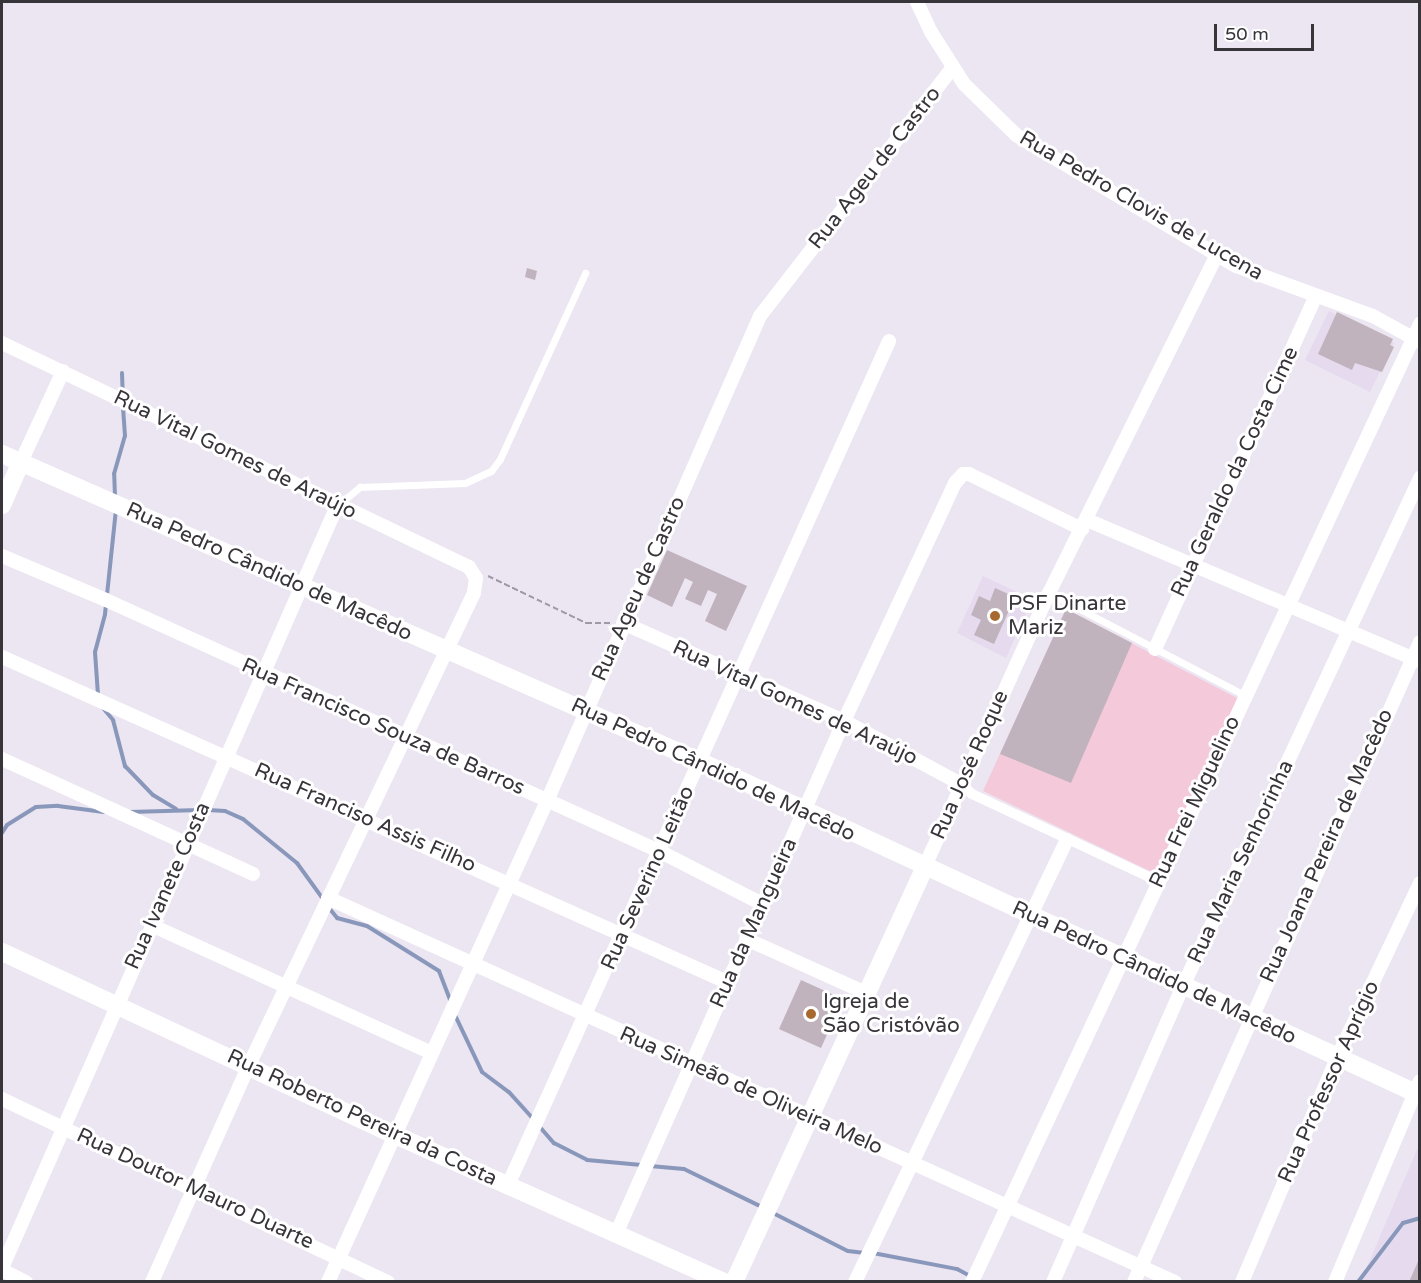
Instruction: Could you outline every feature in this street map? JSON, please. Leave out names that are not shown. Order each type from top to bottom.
[{"type":"street","name":"Rua Pedro Clovis de Lucena","points":[[917,2],[964,84],[1016,135],[1217,254],[1262,278],[1373,316],[1416,340]]},
{"type":"street","name":"Rua Ageu de Castro","points":[[328,1281],[430,1052],[547,801],[623,623],[760,316],[953,67]]},
{"type":"street","name":"Rua José Roque","points":[[734,1281],[1049,593],[1217,254]]},
{"type":"street","name":"Rua Geraldo da Costa Cime","points":[[1155,649],[1316,296]]},
{"type":"street","name":"Rua Frei Miguelino","points":[[972,1281],[1244,694],[1416,340],[1419,324]]},
{"type":"street","name":"Rua Severino Leitão","points":[[508,1185],[587,1017],[699,761],[889,341]]},
{"type":"street","name":"Rua Vital Gomes de Araújo","points":[[2,343],[337,506],[469,567]]},
{"type":"street","points":[[2,505],[63,371]]},
{"type":"street","name":"Rua Pedro Cândido de Macêdo","points":[[2,454],[699,761],[804,812],[1337,1058],[1418,1090]]},
{"type":"street","name":"Rua da Mangueira","points":[[616,1234],[746,939],[955,483],[963,474],[969,474],[1084,524]]},
{"type":"street","name":"Rua Maria Senhorinha","points":[[1053,1281],[1183,986],[1419,478]]},
{"type":"street","name":"Rua Ivanete Costa","points":[[2,1269],[114,1005],[337,506]]},
{"type":"street","points":[[1084,524],[1193,564],[1286,606],[1416,660]]},
{"type":"street","name":"Rua Francisco Souza de Barros","points":[[2,556],[661,852],[762,904]]},
{"type":"street","points":[[152,1281],[249,1065],[368,819],[444,650],[474,593],[476,578],[469,567]]},
{"type":"street","name":"Rua Vital Gomes de Araújo","points":[[623,623],[844,722],[961,784],[972,794],[1158,881]]},
{"type":"street","name":"Rua Joana Pereira de Macêdo","points":[[1134,1281],[1250,1016],[1416,660],[1419,642]]},
{"type":"street","name":"Rua Franciso Assis Filho","points":[[2,657],[368,819],[727,982]]},
{"type":"street","points":[[2,759],[253,874]]},
{"type":"street","points":[[855,1281],[1028,915],[1067,840]]},
{"type":"street","name":"Rua Professor Aprígio","points":[[1242,1281],[1337,1058],[1419,883]]},
{"type":"street","name":"Rua Simeão de Oliveira Melo","points":[[328,898],[691,1066],[1174,1281]]},
{"type":"street","points":[[151,925],[430,1052]]},
{"type":"street","points":[[746,939],[866,993]]},
{"type":"street","name":"Rua Roberto Pereira da Costa","points":[[2,952],[393,1134],[724,1281]]},
{"type":"street","points":[[1335,1281],[1418,1090]]},
{"type":"street","name":"Rua Doutor Mauro Duarte","points":[[2,1099],[339,1256],[386,1281]]},
{"type":"street","points":[[2,1269],[26,1281]]},
{"type":"lane","points":[[337,506],[360,487],[465,483],[491,471],[500,459],[585,273]]},
{"type":"lane","points":[[1049,593],[1107,620],[1155,649],[1244,694]]},
{"type":"path","points":[[469,567],[586,623],[623,623]]},
{"type":"shaded area","points":[[1329,311],[1394,343],[1370,392],[1305,360]]},
{"type":"shaded area","name":"PSF Dinarte Mariz","points":[[983,576],[1032,599],[1006,658],[957,633]]},
{"type":"shaded area","points":[[1066,609],[1239,699],[1158,875],[983,791]]},
{"type":"shaded area","points":[[1419,1145],[1419,1281],[1361,1281]]},
{"type":"building","points":[[527,268],[537,271],[535,280],[525,277]]},
{"type":"building","points":[[1337,312],[1393,339],[1390,345],[1394,347],[1382,372],[1355,363],[1352,370],[1318,354]]},
{"type":"building","points":[[667,550],[747,586],[726,631],[705,621],[717,594],[708,590],[701,606],[685,599],[693,582],[685,578],[672,607],[647,595]]},
{"type":"building","points":[[995,588],[1015,597],[994,644],[974,635],[981,620],[971,615],[979,596],[990,601]]},
{"type":"building","points":[[1066,609],[1132,643],[1071,783],[1000,754]]},
{"type":"building","name":"Igreja de São Cristóvão","points":[[801,980],[843,999],[821,1048],[779,1029]]},
{"type":"building","points":[[1420,1257],[1420,1282],[1409,1282]]},
{"type":"waterway","points":[[122,373],[123,396]]},
{"type":"waterway","points":[[115,497],[114,474],[125,436],[123,404]]},
{"type":"waterway","points":[[98,695],[95,652],[105,614],[116,510]]},
{"type":"waterway","points":[[103,708],[113,720],[125,766],[153,795],[176,809]]},
{"type":"waterway","points":[[2,833],[7,825],[36,807],[58,806],[104,812]]},
{"type":"waterway","points":[[130,812],[200,810]]},
{"type":"waterway","points":[[208,810],[225,811],[243,819],[297,863],[323,899]]},
{"type":"waterway","points":[[329,908],[337,918],[367,926],[439,971],[451,1003]]},
{"type":"waterway","points":[[454,1013],[482,1072],[509,1092],[534,1120]]},
{"type":"waterway","points":[[539,1126],[554,1143],[587,1160],[642,1165]]},
{"type":"waterway","points":[[650,1166],[684,1169],[762,1207]]},
{"type":"waterway","points":[[771,1212],[848,1251],[865,1253]]},
{"type":"waterway","points":[[1358,1282],[1403,1223],[1420,1218]]},
{"type":"waterway","points":[[873,1253],[957,1269],[981,1282]]},
{"type":"place","name":"PSF Dinarte Mariz","points":[[995,616]]},
{"type":"place","name":"Igreja de São Cristóvão","points":[[811,1014]]}]
